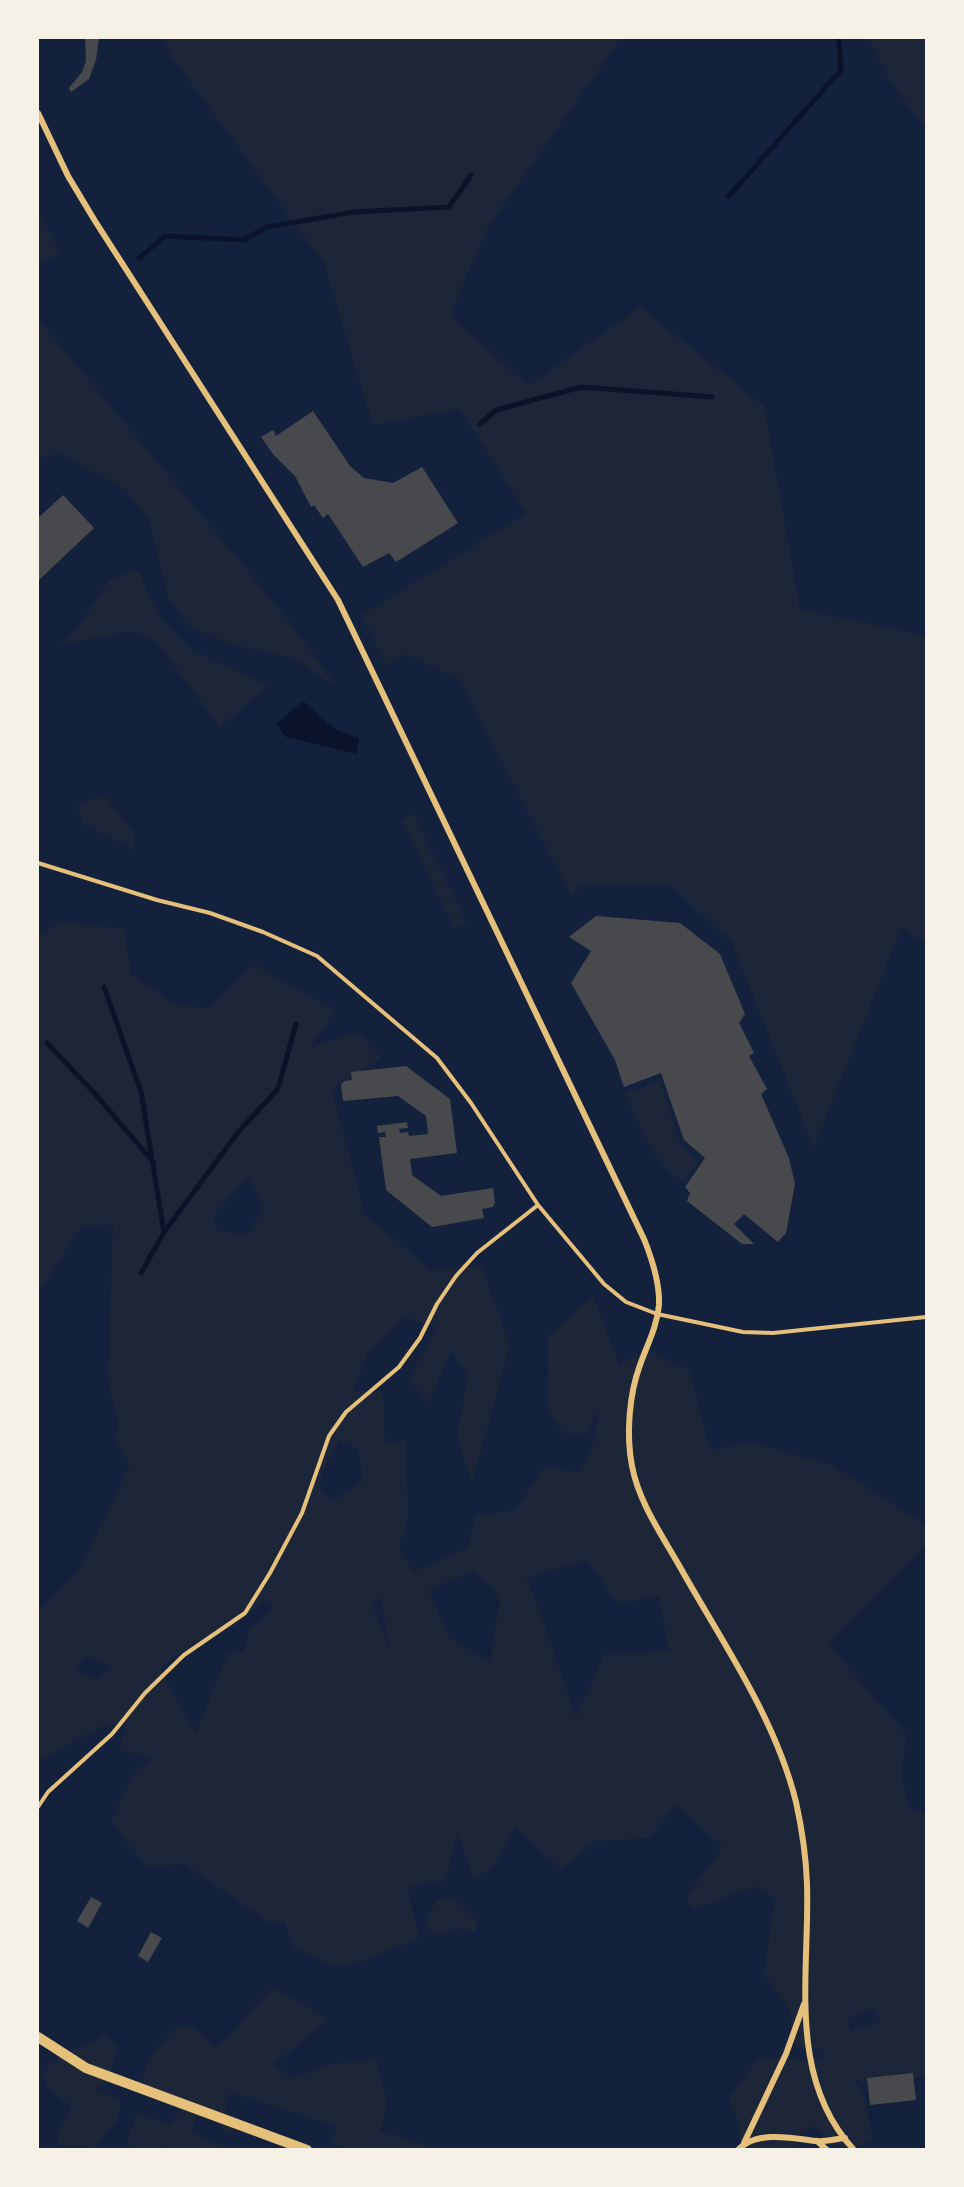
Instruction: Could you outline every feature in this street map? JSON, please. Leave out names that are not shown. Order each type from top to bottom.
[{"type":"main road","points":[[38,2037],[86,2068],[307,2150]]},
{"type":"street","points":[[38,113],[68,176],[95,222],[338,600],[644,1239],[657,1283],[657,1314],[634,1388],[630,1427],[632,1468],[650,1515],[763,1713],[786,1772],[795,1800],[806,1863],[805,2003],[810,2057],[820,2095],[844,2138],[854,2150]]},
{"type":"street","points":[[738,2150],[744,2143],[786,2054],[805,2003]]},
{"type":"street","points":[[744,2143],[784,2135],[818,2141],[844,2138]]},
{"type":"street","points":[[818,2141],[827,2150]]},
{"type":"lane","points":[[38,863],[157,900],[210,913],[263,932],[317,956],[437,1059],[471,1103],[538,1205],[618,1297],[657,1314],[743,1332],[773,1333],[927,1317]]},
{"type":"lane","points":[[38,1807],[48,1792],[112,1734],[145,1693],[184,1654],[245,1613],[302,1514],[329,1436],[346,1412],[399,1367],[420,1338],[437,1304],[456,1276],[477,1253],[538,1205]]},
{"type":"shaded area","points":[[162,38],[621,38],[487,228],[450,315],[528,386],[640,307],[764,406],[800,609],[926,636],[926,944],[901,928],[814,1147],[732,943],[671,886],[580,885],[572,897],[459,679],[406,654],[386,665],[362,615],[526,513],[460,409],[373,425],[324,263],[171,56]]},
{"type":"shaded area","points":[[868,38],[926,38],[926,130],[891,82]]},
{"type":"shaded area","points":[[38,210],[61,255],[38,263]]},
{"type":"shaded area","points":[[38,319],[277,606],[339,689],[291,657],[233,645],[190,627],[169,599],[149,519],[124,488],[59,454],[38,458],[38,436],[41,434],[38,430]]},
{"type":"shaded area","points":[[132,570],[139,573],[159,616],[191,650],[269,686],[220,727],[155,640],[130,631],[59,645],[81,623],[109,581]]},
{"type":"shaded area","points":[[303,701],[336,730],[359,738],[357,754],[286,737],[276,724]]},
{"type":"shaded area","points":[[103,794],[134,833],[135,850],[84,824],[77,806]]},
{"type":"shaded area","points":[[413,814],[467,923],[455,929],[401,820]]},
{"type":"shaded area","points":[[61,922],[124,929],[131,974],[176,1004],[208,1009],[254,965],[335,1010],[311,1047],[358,1032],[381,1058],[332,1089],[364,1213],[431,1270],[481,1266],[510,1345],[472,1484],[457,1438],[468,1375],[451,1350],[429,1403],[408,1379],[437,1327],[405,1317],[367,1354],[353,1391],[383,1392],[385,1443],[406,1441],[408,1516],[399,1547],[413,1572],[468,1548],[475,1515],[516,1510],[544,1467],[579,1472],[594,1442],[599,1408],[586,1434],[564,1433],[547,1411],[548,1337],[593,1295],[619,1365],[647,1350],[690,1371],[710,1450],[750,1442],[832,1465],[926,1525],[926,1546],[828,1644],[907,1735],[901,1774],[910,1809],[926,1815],[926,2077],[882,2083],[855,2080],[863,2093],[873,2140],[854,2148],[841,2147],[812,2126],[791,2138],[801,2149],[741,2149],[739,2123],[729,2098],[759,2057],[825,2061],[822,2049],[796,2047],[789,2010],[764,1973],[775,1899],[754,1886],[692,1910],[687,1897],[723,1847],[676,1805],[649,1838],[595,1841],[562,1870],[515,1827],[495,1866],[473,1879],[458,1832],[448,1871],[443,1881],[407,1886],[419,1938],[357,1963],[335,1967],[294,1948],[284,1921],[269,1923],[185,1864],[147,1867],[111,1822],[134,1773],[155,1758],[120,1750],[126,1724],[100,1727],[38,1761],[38,1613],[82,1565],[130,1465],[114,1439],[118,1424],[108,1382],[113,1224],[81,1228],[38,1293],[38,937]],"holes":[[[248,1177],[263,1208],[248,1235],[216,1231],[214,1215]],[[340,1440],[358,1450],[363,1481],[331,1502],[320,1487],[323,1470]],[[587,1560],[618,1604],[659,1596],[669,1651],[604,1655],[576,1718],[539,1608],[526,1578]],[[473,1571],[494,1590],[500,1601],[490,1661],[449,1638],[429,1590]],[[381,1597],[389,1646],[372,1603]],[[266,1600],[275,1608],[250,1628],[244,1651],[228,1653],[196,1734],[160,1669],[174,1656],[229,1629]],[[85,1656],[112,1667],[96,1680],[75,1671]],[[874,2008],[882,2021],[850,2031],[848,2017]]]},
{"type":"shaded area","points":[[660,1081],[681,1146],[698,1162],[683,1181],[673,1175],[656,1155],[625,1093]]},
{"type":"shaded area","points":[[454,1897],[477,1921],[475,1932],[457,1928],[436,1936],[425,1923],[437,1900]]},
{"type":"shaded area","points":[[273,1987],[328,2019],[275,2064],[291,2079],[327,2065],[376,2059],[388,2104],[379,2132],[404,2137],[435,2149],[340,2149],[331,2141],[338,2127],[231,2092],[225,2104],[235,2134],[227,2133],[218,2123],[196,2116],[192,2132],[230,2149],[168,2149],[166,2145],[162,2149],[132,2149],[127,2143],[137,2112],[170,2125],[181,2110],[151,2098],[142,2077],[150,2057],[175,2028],[194,2027],[217,2048]]},
{"type":"shaded area","points":[[104,2034],[117,2046],[107,2084],[95,2089],[121,2101],[117,2120],[95,2149],[59,2145],[56,2136],[71,2107],[47,2087],[43,2076],[51,2060],[59,2065],[57,2058]]},
{"type":"building","points":[[85,38],[99,38],[96,60],[89,79],[71,92],[69,88],[82,72],[86,61]]},
{"type":"building","points":[[313,411],[350,466],[364,478],[393,483],[422,467],[458,523],[396,562],[389,553],[363,567],[328,514],[323,518],[314,505],[311,507],[295,476],[273,454],[261,437],[273,430],[276,436]]},
{"type":"building","points":[[63,495],[94,528],[38,581],[38,518]]},
{"type":"building","points":[[596,916],[680,923],[720,954],[745,1014],[739,1023],[754,1053],[749,1056],[767,1089],[761,1094],[789,1158],[795,1184],[786,1233],[778,1242],[744,1214],[734,1224],[754,1244],[742,1244],[687,1201],[690,1193],[685,1187],[705,1158],[684,1140],[661,1073],[624,1087],[615,1060],[571,983],[591,951],[569,937]]},
{"type":"building","points":[[406,1066],[450,1099],[457,1153],[410,1159],[412,1175],[441,1196],[493,1188],[495,1203],[493,1207],[482,1209],[484,1218],[432,1227],[386,1190],[379,1137],[386,1137],[385,1132],[378,1133],[377,1126],[407,1122],[408,1128],[399,1129],[400,1133],[408,1132],[409,1136],[428,1134],[426,1116],[398,1096],[343,1101],[341,1085],[344,1081],[352,1080],[351,1072]]},
{"type":"building","points":[[91,1897],[102,1903],[88,1928],[77,1921]]},
{"type":"building","points":[[151,1932],[162,1938],[148,1962],[138,1956]]},
{"type":"building","points":[[913,2073],[916,2100],[870,2105],[867,2078]]},
{"type":"waterway","points":[[728,197],[841,70],[839,38]]},
{"type":"waterway","points":[[139,258],[165,236],[244,240],[267,227],[353,212],[449,207],[471,175]]},
{"type":"waterway","points":[[480,424],[496,410],[581,387],[712,397]]},
{"type":"waterway","points":[[104,987],[141,1092],[164,1232]]},
{"type":"waterway","points":[[141,1273],[164,1232],[239,1131],[278,1089],[296,1024]]},
{"type":"waterway","points":[[47,1043],[97,1096],[154,1163]]}]
